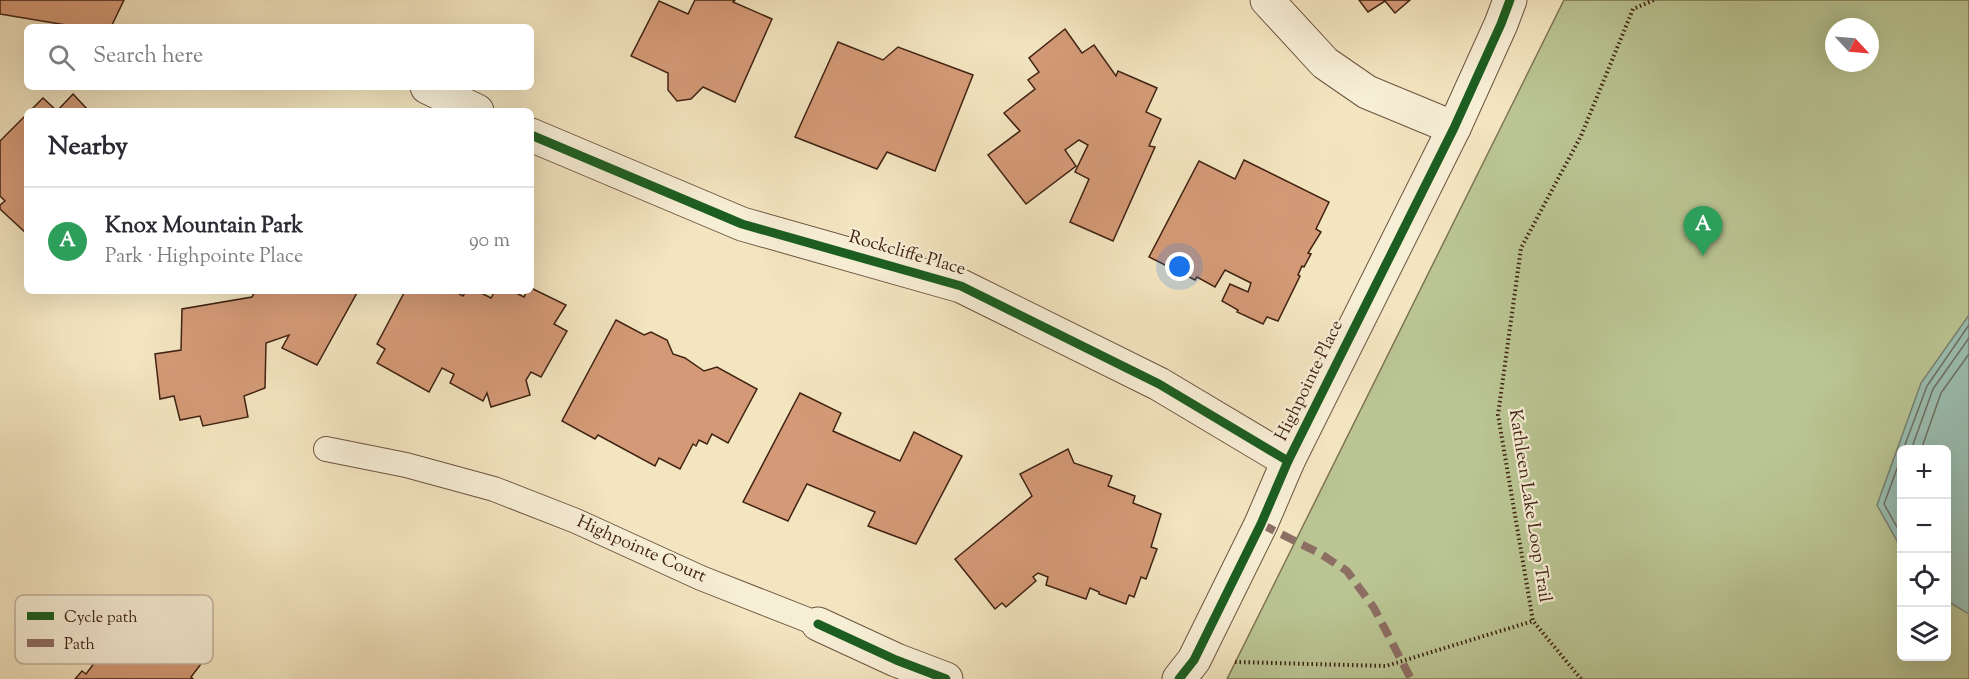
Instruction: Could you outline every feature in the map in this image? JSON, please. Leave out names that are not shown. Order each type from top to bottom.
[{"type":"street","points":[[1267,0],[1325,63],[1366,92],[1454,128]]},
{"type":"street","name":"Highpointe Place","points":[[1187,670],[1261,524],[1288,461],[1454,128],[1510,0]]},
{"type":"street","points":[[433,90],[471,108]]},
{"type":"street","name":"Rockcliffe Place","points":[[534,136],[742,224],[961,286],[1159,384],[1288,461]]},
{"type":"street","name":"Highpointe Court","points":[[818,624],[896,660],[946,679]]},
{"type":"lane","name":"Highpointe Court","points":[[326,449],[406,465],[494,489],[576,521],[701,578],[818,624]]},
{"type":"path","points":[[1187,670],[1386,666],[1533,621]]},
{"type":"green space","points":[[1564,0],[1969,0],[1969,679],[1227,679]]},
{"type":"water","points":[[1969,315],[1969,614],[1951,603],[1951,445],[1899,445],[1921,383]]},
{"type":"water","points":[[1897,450],[1897,541],[1877,505]]},
{"type":"building","points":[[0,0],[124,0],[112,24],[60,24],[0,14]]},
{"type":"building","points":[[695,0],[735,0],[733,2],[772,19],[735,102],[703,87],[691,99],[677,101],[668,90],[668,73],[631,56],[659,1],[688,14]]},
{"type":"building","points":[[1359,0],[1410,0],[1395,13],[1385,1],[1368,12]]},
{"type":"building","points":[[1065,29],[1082,53],[1094,45],[1116,76],[1118,71],[1157,88],[1146,112],[1161,119],[1149,146],[1155,147],[1113,241],[1070,222],[1089,179],[1075,172],[1088,145],[1079,140],[1065,150],[1076,166],[1026,204],[988,155],[1020,131],[1004,113],[1035,89],[1028,80],[1039,72],[1029,58]]},
{"type":"building","points":[[838,42],[883,60],[898,47],[973,75],[935,171],[887,152],[877,169],[795,137]]},
{"type":"building","points":[[73,94],[86,108],[60,108]]},
{"type":"building","points":[[43,98],[54,108],[33,108]]},
{"type":"building","points":[[24,117],[24,231],[0,209],[0,205],[5,201],[0,196],[0,141]]},
{"type":"building","points":[[1244,160],[1329,202],[1316,229],[1321,232],[1308,253],[1311,254],[1304,267],[1302,266],[1298,275],[1300,276],[1278,321],[1267,317],[1263,324],[1237,312],[1238,310],[1222,301],[1230,284],[1248,292],[1251,283],[1225,270],[1215,287],[1197,277],[1195,280],[1149,257],[1199,161],[1235,179]]},
{"type":"building","points":[[534,289],[566,305],[554,324],[567,331],[541,377],[531,372],[526,380],[530,395],[491,407],[487,393],[483,401],[450,383],[454,374],[442,368],[429,392],[377,363],[385,349],[377,344],[403,294],[459,294],[463,296],[464,294],[483,294],[491,298],[493,294],[518,294],[524,297],[526,294],[534,294]]},
{"type":"building","points":[[254,294],[356,294],[317,365],[282,348],[289,335],[266,343],[265,388],[244,396],[248,417],[203,426],[200,416],[180,420],[174,396],[160,399],[155,354],[181,350],[182,309],[252,297]]},
{"type":"building","points":[[616,320],[644,335],[651,332],[667,340],[673,354],[685,358],[704,371],[717,367],[757,389],[728,443],[712,434],[707,444],[699,440],[696,446],[693,444],[680,469],[659,458],[655,466],[598,435],[595,439],[562,421]]},
{"type":"building","points":[[800,393],[841,413],[833,431],[900,461],[914,432],[962,456],[916,544],[868,526],[875,512],[807,484],[788,521],[743,502]]},
{"type":"building","points":[[1068,449],[1074,463],[1112,476],[1108,486],[1135,496],[1133,503],[1161,514],[1151,547],[1157,549],[1146,579],[1141,577],[1134,597],[1129,595],[1126,604],[1099,594],[1090,588],[1086,599],[1046,585],[1048,577],[1038,573],[1033,577],[1036,581],[1006,607],[1002,603],[995,609],[955,559],[1032,496],[1020,474]]},
{"type":"building","points":[[94,664],[201,664],[191,677],[193,679],[75,679],[82,671],[86,674]]},
{"type":"marked path","points":[[1261,524],[1321,554],[1347,571],[1374,608],[1411,679]]},
{"type":"cycle path","points":[[1179,679],[1194,660],[1261,524],[1288,461],[1454,128],[1510,0]]},
{"type":"cycle path","points":[[534,136],[742,224],[961,286],[1159,384],[1288,461]]},
{"type":"cycle path","points":[[818,624],[896,660],[946,679]]},
{"type":"place","name":"Knox Mountain Park","points":[[1703,256]]}]
